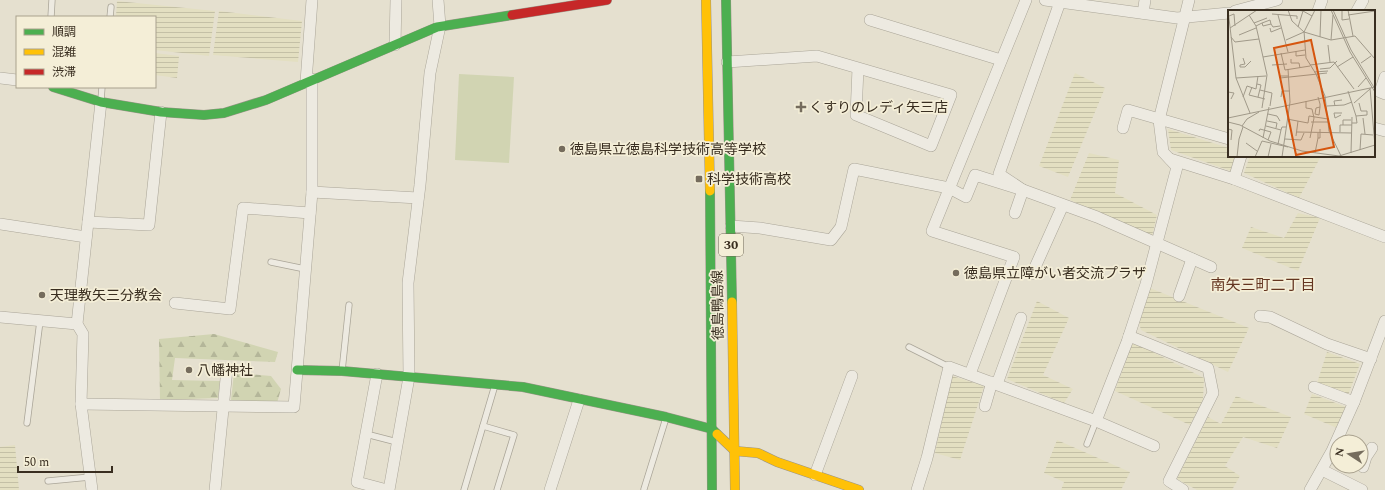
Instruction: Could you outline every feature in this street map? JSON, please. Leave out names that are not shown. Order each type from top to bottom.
[{"type":"street","points":[[81,404],[294,407],[312,192],[309,81],[312,0]]},
{"type":"street","points":[[395,45],[396,0]]},
{"type":"street","points":[[377,374],[358,482],[388,490],[409,377],[408,283],[430,73],[440,26],[438,0]]},
{"type":"street","points":[[56,88],[100,102],[161,112],[198,115],[224,113],[266,100],[440,26],[607,0]]},
{"type":"street","name":"徳島鴨島線","points":[[706,0],[711,225],[712,490]]},
{"type":"street","name":"徳島鴨島線","points":[[726,0],[735,490]]},
{"type":"street","points":[[970,374],[1014,257],[932,230],[1026,0]]},
{"type":"street","points":[[1045,0],[1098,4],[1177,18],[1228,13]]},
{"type":"street","points":[[1143,13],[1145,0]]},
{"type":"street","points":[[1096,421],[1129,336],[1146,284],[1177,167],[1163,152],[1159,120],[1189,0]]},
{"type":"street","points":[[1239,10],[1278,0]]},
{"type":"street","points":[[1318,10],[1322,0]]},
{"type":"street","points":[[1358,10],[1363,0]]},
{"type":"street","points":[[1022,190],[998,174],[1060,2]]},
{"type":"street","points":[[870,20],[1001,60]]},
{"type":"street","points":[[727,62],[817,56],[951,95],[931,146],[856,115],[858,68]]},
{"type":"street","points":[[1385,77],[1380,92],[1385,94]]},
{"type":"street","points":[[0,78],[16,80]]},
{"type":"street","points":[[92,490],[81,404],[83,334],[77,324],[100,102]]},
{"type":"street","points":[[1123,128],[1128,110],[1228,139]]},
{"type":"street","points":[[88,222],[149,225],[161,112]]},
{"type":"street","points":[[1375,128],[1385,131]]},
{"type":"street","points":[[1234,179],[1241,157]]},
{"type":"street","points":[[1170,159],[1234,179],[1385,237]]},
{"type":"street","points":[[731,226],[760,228],[831,240],[841,227],[854,169],[949,188],[966,197],[975,175],[1097,217],[1211,267]]},
{"type":"street","points":[[1015,213],[1022,190]]},
{"type":"street","points":[[312,192],[418,198]]},
{"type":"street","points":[[1032,274],[1063,205]]},
{"type":"street","points":[[175,303],[230,309],[243,208],[310,213]]},
{"type":"street","points":[[0,224],[86,237]]},
{"type":"street","points":[[1179,296],[1192,259]]},
{"type":"street","points":[[1260,316],[1270,317],[1327,344],[1371,359]]},
{"type":"street","points":[[0,317],[77,324]]},
{"type":"street","points":[[985,406],[1021,318]]},
{"type":"street","points":[[1340,434],[1385,321]]},
{"type":"street","points":[[1129,336],[1208,368],[1214,393],[1169,481],[1183,490]]},
{"type":"street","points":[[917,490],[949,367],[1096,421],[1154,446]]},
{"type":"street","points":[[215,490],[227,369]]},
{"type":"street","points":[[297,370],[342,371],[523,388],[666,417],[712,429],[735,451],[758,453],[777,462],[859,490]]},
{"type":"street","points":[[815,475],[852,376]]},
{"type":"street","points":[[1314,387],[1354,402]]},
{"type":"street","points":[[550,490],[579,400]]},
{"type":"street","points":[[1310,490],[1329,457]]},
{"type":"street","points":[[1322,470],[1362,490]]},
{"type":"lane","points":[[51,16],[52,0]]},
{"type":"lane","points":[[110,16],[111,7]]},
{"type":"lane","points":[[100,102],[102,88]]},
{"type":"lane","points":[[271,262],[305,269]]},
{"type":"lane","points":[[342,371],[349,305]]},
{"type":"lane","points":[[27,423],[40,321]]},
{"type":"lane","points":[[908,346],[949,367]]},
{"type":"lane","points":[[464,490],[495,385]]},
{"type":"lane","points":[[644,488],[666,417]]},
{"type":"lane","points":[[1087,444],[1096,421]]},
{"type":"lane","points":[[483,426],[514,435],[497,490]]},
{"type":"lane","points":[[366,434],[398,442]]},
{"type":"lane","points":[[48,480],[90,476]]},
{"type":"shaded area","points":[[117,1],[215,11],[209,56],[156,50],[156,16],[116,16]]},
{"type":"shaded area","points":[[219,11],[302,21],[298,62],[213,55]]},
{"type":"shaded area","points":[[156,53],[179,56],[177,78],[156,75]]},
{"type":"shaded area","points":[[1075,73],[1105,88],[1068,177],[1039,166]]},
{"type":"shaded area","points":[[1168,129],[1228,148],[1228,157],[1236,157],[1231,171],[1171,150]]},
{"type":"shaded area","points":[[1089,153],[1119,160],[1115,193],[1157,215],[1152,236],[1070,200]]},
{"type":"shaded area","points":[[1250,157],[1320,157],[1299,198],[1244,173]]},
{"type":"shaded area","points":[[1298,213],[1320,218],[1298,271],[1242,248],[1251,227],[1284,238]]},
{"type":"shaded area","points":[[1150,288],[1249,328],[1228,372],[1141,330],[1139,323]]},
{"type":"shaded area","points":[[1037,301],[1069,318],[1043,375],[1073,389],[1064,403],[1007,379]]},
{"type":"shaded area","points":[[1133,342],[1204,378],[1203,400],[1190,425],[1115,391]]},
{"type":"shaded area","points":[[1327,352],[1360,364],[1348,395],[1317,383]]},
{"type":"shaded area","points":[[952,376],[984,386],[960,460],[935,453]]},
{"type":"shaded area","points":[[1312,394],[1346,407],[1337,428],[1304,414]]},
{"type":"shaded area","points":[[1236,396],[1291,417],[1277,448],[1243,437],[1225,466],[1240,476],[1232,490],[1197,490],[1177,479],[1208,417],[1221,424]]},
{"type":"shaded area","points":[[1057,440],[1130,472],[1121,490],[1061,490],[1064,482],[1044,473]]},
{"type":"shaded area","points":[[15,445],[19,490],[0,490],[0,447]]},
{"type":"green space","points":[[459,74],[514,77],[509,163],[455,160]]},
{"type":"green space","points":[[214,334],[278,352],[275,362],[175,358],[172,380],[220,381],[218,398],[160,400],[159,339]]},
{"type":"green space","points":[[234,373],[271,376],[281,389],[277,403],[231,400]]},
{"type":"traffic: fast","points":[[726,0],[732,302]]},
{"type":"traffic: fast","points":[[56,88],[101,102],[161,112],[204,115],[224,113],[266,100],[437,27],[512,15]]},
{"type":"traffic: fast","points":[[710,191],[712,490]]},
{"type":"traffic: fast","points":[[297,370],[342,371],[523,387],[666,417],[712,429],[717,434]]},
{"type":"traffic: slow","points":[[706,0],[710,191]]},
{"type":"traffic: slow","points":[[732,302],[735,490]]},
{"type":"traffic: slow","points":[[717,434],[735,451],[758,453],[777,462],[859,490]]},
{"type":"traffic: jam","points":[[512,15],[607,0]]},
{"type":"place","name":"くすりのレディ矢三店","points":[[801,107]]},
{"type":"place","name":"徳島県立徳島科学技術高等学校","points":[[562,149]]},
{"type":"place","name":"科学技術高校","points":[[699,179]]},
{"type":"place","name":"徳島県立障がい者交流プラザ","points":[[956,273]]},
{"type":"place","name":"天理教矢三分教会","points":[[42,295]]},
{"type":"place","name":"八幡神社","points":[[189,370]]},
{"type":"district","name":"南矢三町二丁目","points":[[1263,285]]}]
